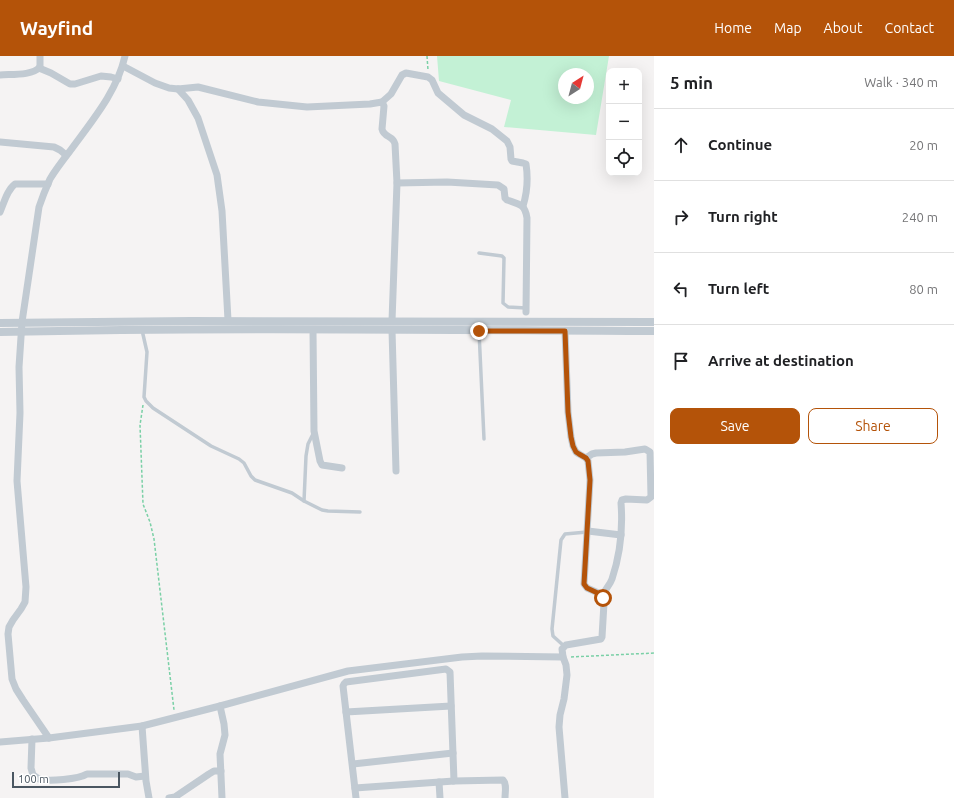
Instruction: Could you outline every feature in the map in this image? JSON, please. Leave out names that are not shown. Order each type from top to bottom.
[{"type":"street","points":[[39,68],[40,56]]},
{"type":"street","points":[[49,738],[16,689],[12,679],[8,634],[9,627],[25,602],[26,587],[17,481],[20,414],[19,367],[22,322],[39,207],[50,178],[101,107],[118,79],[125,56]]},
{"type":"street","points":[[123,66],[155,83],[169,88],[178,89],[198,87],[258,102],[307,107],[382,102],[392,94],[402,75],[406,73],[428,77],[432,80],[438,93],[464,115],[492,129],[507,141],[510,147],[512,161],[526,164],[525,199],[523,206]]},
{"type":"street","points":[[0,75],[32,72],[39,68]]},
{"type":"street","points":[[39,68],[70,84],[75,84],[101,76],[118,79]]},
{"type":"street","points":[[178,89],[188,100],[198,118],[217,174],[222,211],[228,320]]},
{"type":"street","points":[[382,102],[384,106],[382,130],[386,136],[394,140],[395,144],[397,183],[392,321]]},
{"type":"street","points":[[0,142],[54,147],[66,155]]},
{"type":"street","points":[[397,183],[447,182],[498,185],[504,189],[505,198],[507,200],[523,206],[526,211],[527,218],[526,310]]},
{"type":"street","points":[[0,212],[8,191],[15,184],[48,184]]},
{"type":"street","points":[[0,323],[228,320],[654,322]]},
{"type":"street","points":[[0,332],[142,330],[654,332]]},
{"type":"street","points":[[312,330],[314,431],[320,462],[322,465],[342,468]]},
{"type":"street","points":[[392,330],[396,471]]},
{"type":"street","points":[[565,331],[568,412],[571,437],[576,452],[588,461],[590,480],[584,584],[587,588],[604,596]]},
{"type":"street","points":[[564,798],[559,728],[567,675],[562,649],[566,645],[601,639],[603,630],[605,590],[611,582],[621,535],[622,500],[647,500],[651,497],[650,452],[645,449],[596,453],[586,458]]},
{"type":"street","points":[[588,531],[621,535]]},
{"type":"street","points":[[0,742],[49,738],[142,726],[348,671],[462,657],[563,657]]},
{"type":"street","points":[[356,798],[346,712],[344,684],[346,682],[446,669],[450,672],[454,781]]},
{"type":"street","points":[[220,706],[225,735],[220,754],[222,798]]},
{"type":"street","points":[[346,712],[452,706]]},
{"type":"street","points":[[142,726],[145,776],[149,798]]},
{"type":"street","points":[[32,739],[33,775],[43,780],[70,779],[87,774],[128,774],[136,777],[145,776]]},
{"type":"street","points":[[352,764],[453,753]]},
{"type":"street","points":[[169,798],[176,797],[214,771],[221,772]]},
{"type":"street","points":[[355,788],[454,781],[503,780],[505,782],[505,798]]},
{"type":"street","points":[[439,782],[440,798]]},
{"type":"lane","points":[[479,253],[502,256],[504,258],[503,303],[508,307],[526,310]]},
{"type":"lane","points":[[142,330],[147,352],[144,397],[153,408],[211,446],[239,459],[244,463],[255,480],[292,493],[304,501],[328,511],[360,512]]},
{"type":"lane","points":[[479,331],[484,439]]},
{"type":"lane","points":[[304,501],[306,456],[308,444],[314,431]]},
{"type":"lane","points":[[564,646],[553,636],[552,629],[561,540],[565,534],[588,531]]},
{"type":"path","points":[[427,56],[428,77]]},
{"type":"path","points":[[146,401],[143,404],[140,424],[143,504],[150,522],[154,539],[175,718]]},
{"type":"path","points":[[563,657],[654,653]]},
{"type":"green space","points":[[437,56],[609,56],[596,135],[504,127],[511,100],[439,81]]},
{"type":"route","points":[[479,331],[565,331],[568,412],[571,437],[576,452],[588,461],[590,480],[584,584],[587,588],[604,596],[603,598]]}]
